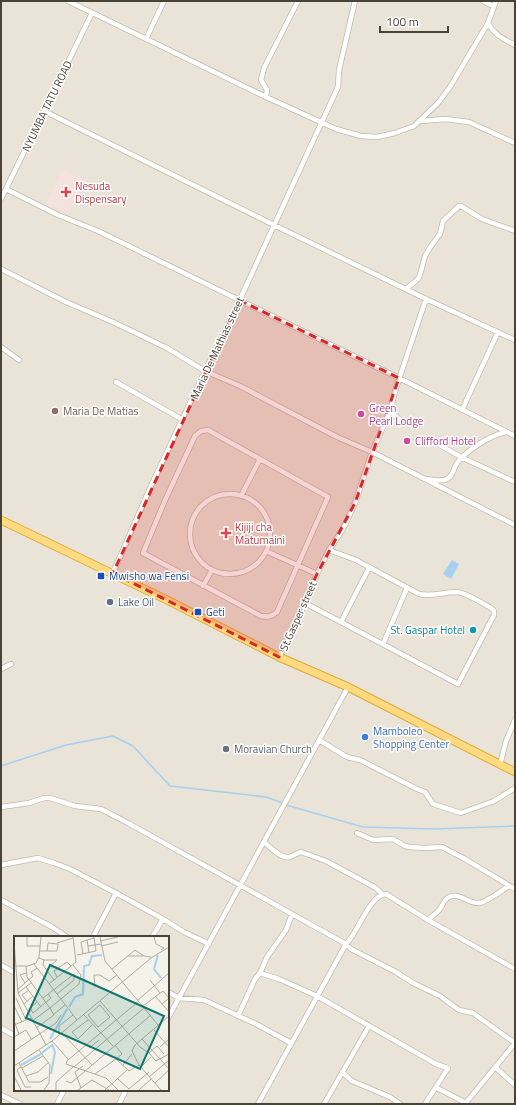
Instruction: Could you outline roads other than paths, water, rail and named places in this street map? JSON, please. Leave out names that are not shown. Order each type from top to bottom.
[{"type":"highway","points":[[1,520],[279,657],[348,687],[515,772]]},
{"type":"street","points":[[68,1],[266,97],[336,129],[361,136],[377,137],[386,136],[408,129],[421,120],[438,103],[450,87],[488,23],[494,3],[484,1]]},
{"type":"street","points":[[146,39],[164,1]]},
{"type":"street","points":[[266,97],[267,90],[261,80],[264,68],[298,1]]},
{"type":"street","name":"Maria De Mathias street","points":[[113,574],[205,371],[338,87],[339,70],[355,1]]},
{"type":"street","name":"NYUMBA TATU ROAD","points":[[1,199],[92,13]]},
{"type":"street","points":[[488,23],[496,34],[515,45]]},
{"type":"street","points":[[44,111],[426,299],[515,340]]},
{"type":"street","points":[[421,120],[445,119],[469,122],[515,143]]},
{"type":"street","points":[[6,189],[58,215],[93,228],[514,435]]},
{"type":"street","points":[[406,289],[418,279],[426,256],[440,234],[443,221],[458,206],[461,206],[494,224],[515,232]]},
{"type":"street","points":[[1,269],[66,302],[113,322],[167,348],[205,371],[240,386],[337,437],[372,452],[515,525]]},
{"type":"street","name":"St.Gasper street","points":[[279,657],[317,574],[329,550],[343,529],[355,503],[372,452],[390,411],[399,378],[426,299]]},
{"type":"street","points":[[462,410],[498,332]]},
{"type":"street","points":[[1,347],[19,360]]},
{"type":"street","points":[[116,382],[183,420]]},
{"type":"street","points":[[390,411],[400,420]]},
{"type":"street","points":[[208,430],[260,459],[328,497],[277,612],[273,616],[268,617],[261,616],[143,553],[166,498],[195,436],[201,431],[208,430]]},
{"type":"street","points":[[423,479],[441,481],[448,478],[452,475],[461,457],[476,446],[506,432]]},
{"type":"street","points":[[429,439],[461,457],[515,482]]},
{"type":"street","points":[[241,496],[260,459]]},
{"type":"street","points":[[225,495],[241,496],[254,502],[263,512],[269,524],[270,538],[262,559],[255,566],[239,574],[230,575],[212,570],[203,564],[196,556],[191,546],[191,524],[195,514],[201,506],[210,499],[225,495]]},
{"type":"street","points":[[305,603],[458,684],[494,615],[494,611],[491,608],[460,592],[423,595],[350,558],[329,550]]},
{"type":"street","points":[[266,551],[298,564],[317,574]]},
{"type":"street","points":[[341,622],[369,568]]},
{"type":"street","points":[[203,586],[212,570]]},
{"type":"street","points":[[384,644],[407,588]]},
{"type":"street","points":[[1,669],[11,664]]},
{"type":"street","points":[[169,1016],[348,687]]},
{"type":"street","points":[[500,765],[506,741],[515,720]]},
{"type":"street","points":[[320,740],[347,757],[360,760],[425,792],[433,804],[461,813],[494,801],[515,788]]},
{"type":"street","points":[[1,807],[29,803],[44,798],[75,806],[101,809],[346,944],[351,949],[396,972],[412,983],[440,996],[459,1010],[473,1013],[515,1043],[465,1104],[437,1088]]},
{"type":"street","points":[[357,833],[374,840],[393,839],[405,846],[410,847],[442,847],[515,889]]},
{"type":"street","points":[[264,842],[280,855],[286,857],[290,857],[300,852],[315,856],[374,886],[382,894],[389,895],[428,920],[515,969]]},
{"type":"street","points":[[1,865],[38,858],[70,869],[116,893],[184,932],[209,944]]},
{"type":"street","points":[[428,920],[438,911],[446,899],[450,896],[456,896],[479,903],[485,901],[509,886]]},
{"type":"street","points":[[94,936],[116,893]]},
{"type":"street","points":[[258,1104],[346,944],[352,937],[374,901],[382,894]]},
{"type":"street","points":[[1,900],[52,927],[65,936]]},
{"type":"street","points":[[238,1016],[255,979],[260,973],[267,957],[286,930],[292,914]]},
{"type":"street","points":[[153,936],[162,919]]},
{"type":"street","points":[[1,965],[14,972]]},
{"type":"street","points":[[260,973],[279,979],[317,996],[436,1064],[448,1068],[426,1104]]},
{"type":"street","points":[[169,993],[179,998],[204,1000],[291,1043]]},
{"type":"street","points":[[324,1104],[369,1026]]},
{"type":"street","points":[[1,1028],[14,1035]]},
{"type":"street","points":[[495,1067],[515,1085]]},
{"type":"street","points":[[342,1072],[352,1081],[390,1097],[400,1104]]},
{"type":"street","points":[[57,1104],[64,1091]]},
{"type":"street","points":[[119,1104],[126,1091]]},
{"type":"street","points":[[1,1094],[20,1104]]},
{"type":"water","points":[[452,560],[459,564],[451,579],[443,574]]},
{"type":"waterway","points":[[1,766],[66,745],[113,736],[133,746],[170,786],[266,797],[283,803]]},
{"type":"waterway","points":[[286,805],[363,827],[434,829],[515,826]]},
{"type":"place","name":"Nesuda Dispensary","points":[[66,192]]},
{"type":"place","name":"Maria De Matias","points":[[55,411]]},
{"type":"place","name":"Green Pearl Lodge","points":[[361,414]]},
{"type":"place","name":"Clifford Hotel","points":[[407,441]]},
{"type":"place","name":"Kijiji cha Matumaini","points":[[226,533]]},
{"type":"place","name":"Mwisho wa Fensi","points":[[101,576]]},
{"type":"place","name":"Lake Oil","points":[[110,602]]},
{"type":"place","name":"Geti","points":[[198,612]]},
{"type":"place","name":"St. Gaspar Hotel","points":[[473,630]]},
{"type":"place","name":"Mamboleo Shopping Center","points":[[365,737]]},
{"type":"place","name":"Moravian Church","points":[[226,749]]}]
